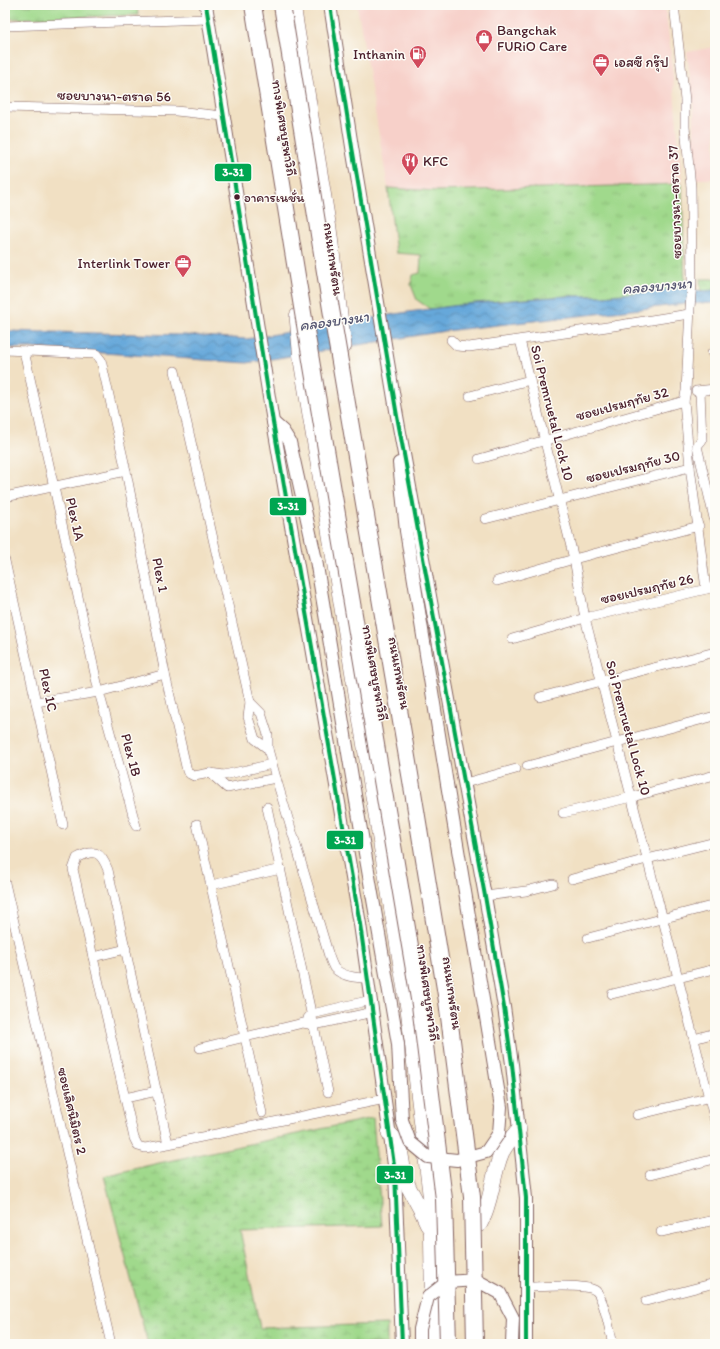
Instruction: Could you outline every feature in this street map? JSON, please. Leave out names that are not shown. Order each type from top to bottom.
[{"type":"highway","points":[[246,5],[296,312],[301,360],[408,1008],[431,1201],[433,1344]]},
{"type":"highway","points":[[253,5],[304,321],[420,1005],[444,1199],[448,1344]]},
{"type":"highway","name":"ทางพิเศษบูรพาวิถี","points":[[264,5],[312,304],[431,1004],[454,1199],[458,1344]]},
{"type":"highway","name":"ทางพิเศษบูรพาวิถี","points":[[282,5],[329,301],[413,790],[447,1001],[472,1197],[475,1344]]},
{"type":"highway","name":"ถนนเทพรัตน","points":[[293,5],[328,222],[345,354],[421,796],[454,1000],[480,1197],[483,1344]]},
{"type":"highway","points":[[480,1224],[485,1214],[502,1153],[507,1142],[519,1129]]},
{"type":"highway","points":[[389,1134],[398,1142],[404,1174],[409,1188],[432,1234]]},
{"type":"main road","points":[[206,5],[272,422],[360,924],[368,978],[395,1172],[402,1344]]},
{"type":"main road","points":[[330,5],[397,416],[504,1007],[512,1064],[526,1198],[526,1344]]},
{"type":"main road","points":[[272,422],[283,431],[290,442],[316,560],[398,1044],[402,1120],[410,1142],[428,1157],[457,1160],[486,1152],[500,1133],[501,1107],[406,531],[400,475],[397,416]]},
{"type":"main road","points":[[420,1344],[420,1329],[428,1297],[447,1282],[476,1280],[500,1293],[513,1318],[512,1344]]},
{"type":"street","name":"ซอยบางนา-ตราด 37","points":[[674,5],[685,100],[685,127],[690,166],[692,283],[686,391],[684,401],[690,467],[699,526],[706,589]]},
{"type":"street","points":[[5,26],[208,19]]},
{"type":"street","name":"ซอยบางนา-ตราด 56","points":[[5,108],[176,112],[223,116]]},
{"type":"street","points":[[451,340],[456,346],[469,347],[607,327],[690,311]]},
{"type":"street","name":"Soi Premruetal Lock 10","points":[[520,340],[574,559],[585,618],[662,919],[694,1039],[712,1097],[715,1121]]},
{"type":"street","points":[[5,350],[24,351]]},
{"type":"street","name":"Plex 1","points":[[24,351],[96,354],[101,360],[126,472],[165,674],[188,771],[194,776],[210,773]]},
{"type":"street","name":"Plex 1A","points":[[24,351],[99,692]]},
{"type":"street","points":[[175,371],[250,702],[248,717],[255,739],[268,749]]},
{"type":"street","points":[[470,396],[530,380]]},
{"type":"street","points":[[686,391],[700,391],[715,388]]},
{"type":"street","points":[[700,391],[702,440],[697,446],[714,518]]},
{"type":"street","name":"ซอยเปรมฤทัย 32","points":[[480,459],[684,401]]},
{"type":"street","name":"ซอยเปรมฤทัย 30","points":[[485,519],[690,467]]},
{"type":"street","points":[[5,497],[126,472]]},
{"type":"street","points":[[497,581],[699,526]]},
{"type":"street","name":"Plex 1C","points":[[5,561],[63,825]]},
{"type":"street","name":"ซอยเปรมฤทัย 26","points":[[512,639],[585,618],[715,587]]},
{"type":"street","points":[[540,697],[715,652]]},
{"type":"street","points":[[36,702],[99,692],[165,674]]},
{"type":"street","name":"Plex 1B","points":[[99,692],[136,826]]},
{"type":"street","points":[[250,702],[261,714],[268,735],[268,749],[272,764],[329,956],[334,967],[344,974],[353,978],[368,978]]},
{"type":"street","points":[[527,766],[715,716]]},
{"type":"street","points":[[252,731],[265,726]]},
{"type":"street","points":[[210,773],[224,775],[272,764]]},
{"type":"street","points":[[464,783],[516,769]]},
{"type":"street","points":[[210,773],[227,788],[254,784],[276,778]]},
{"type":"street","points":[[563,813],[632,797],[715,775]]},
{"type":"street","points":[[267,807],[328,1092]]},
{"type":"street","points":[[197,824],[262,1113]]},
{"type":"street","points":[[572,879],[715,842]]},
{"type":"street","points":[[168,1144],[108,870],[103,859],[96,853],[86,853],[77,858],[73,869],[134,1138],[138,1146],[145,1148],[168,1144],[385,1099]]},
{"type":"street","points":[[211,885],[281,869]]},
{"type":"street","name":"ซอยเลิศนิมิตร 2","points":[[5,883],[111,1344]]},
{"type":"street","points":[[485,896],[526,891],[553,884]]},
{"type":"street","points":[[588,938],[715,905]]},
{"type":"street","points":[[93,956],[126,949]]},
{"type":"street","points":[[612,994],[715,969]]},
{"type":"street","points":[[303,1023],[312,1014],[372,1006]]},
{"type":"street","points":[[200,1048],[303,1023],[314,1025],[372,1006]]},
{"type":"street","points":[[694,1039],[715,1033]]},
{"type":"street","points":[[125,1098],[157,1090]]},
{"type":"street","points":[[637,1115],[712,1097]]},
{"type":"street","points":[[650,1175],[715,1159]]},
{"type":"street","points":[[661,1232],[715,1220]]},
{"type":"street","points":[[646,1301],[715,1283]]},
{"type":"street","points":[[526,1287],[587,1287],[597,1291],[602,1300],[613,1344]]},
{"type":"shaded area","points":[[357,5],[665,5],[671,55],[682,184],[436,191],[388,188]]},
{"type":"shaded area","points":[[715,47],[715,179],[696,179],[694,158],[694,114],[687,52]]},
{"type":"green space","points":[[5,5],[137,5],[138,15],[5,19]]},
{"type":"green space","points":[[682,184],[685,288],[603,296],[567,296],[499,301],[430,309],[417,300],[411,285],[413,275],[420,273],[421,255],[396,253],[388,188],[436,191]]},
{"type":"green space","points":[[700,279],[715,279],[715,290],[701,291]]},
{"type":"green space","points":[[373,1118],[382,1226],[240,1230],[260,1328],[387,1324],[387,1344],[148,1344],[104,1176]]},
{"type":"water","points":[[685,288],[701,291],[715,290],[715,303],[685,304],[445,331],[247,363],[32,348],[5,348],[5,331],[186,335],[247,339],[401,313],[474,303],[567,296],[603,296]]},
{"type":"transit line","name":"3-31","points":[[206,5],[273,422],[360,924],[395,1172],[402,1344]]},
{"type":"transit line","name":"3-31","points":[[330,5],[397,416],[504,1007],[512,1064],[526,1198],[526,1344]]},
{"type":"place","name":"Bangchak FURiO Care","points":[[484,53]]},
{"type":"place","name":"Inthanin","points":[[418,69]]},
{"type":"place","name":"เอสซี กรุ๊ป","points":[[601,77]]},
{"type":"place","name":"KFC","points":[[410,176]]},
{"type":"place","name":"อาคารเนชั่น","points":[[237,197]]},
{"type":"place","name":"Interlink Tower","points":[[183,278]]},
{"type":"water label","name":"คลองบางนา","points":[[657,286]]},
{"type":"water label","name":"คลองบางนา","points":[[334,321]]}]
